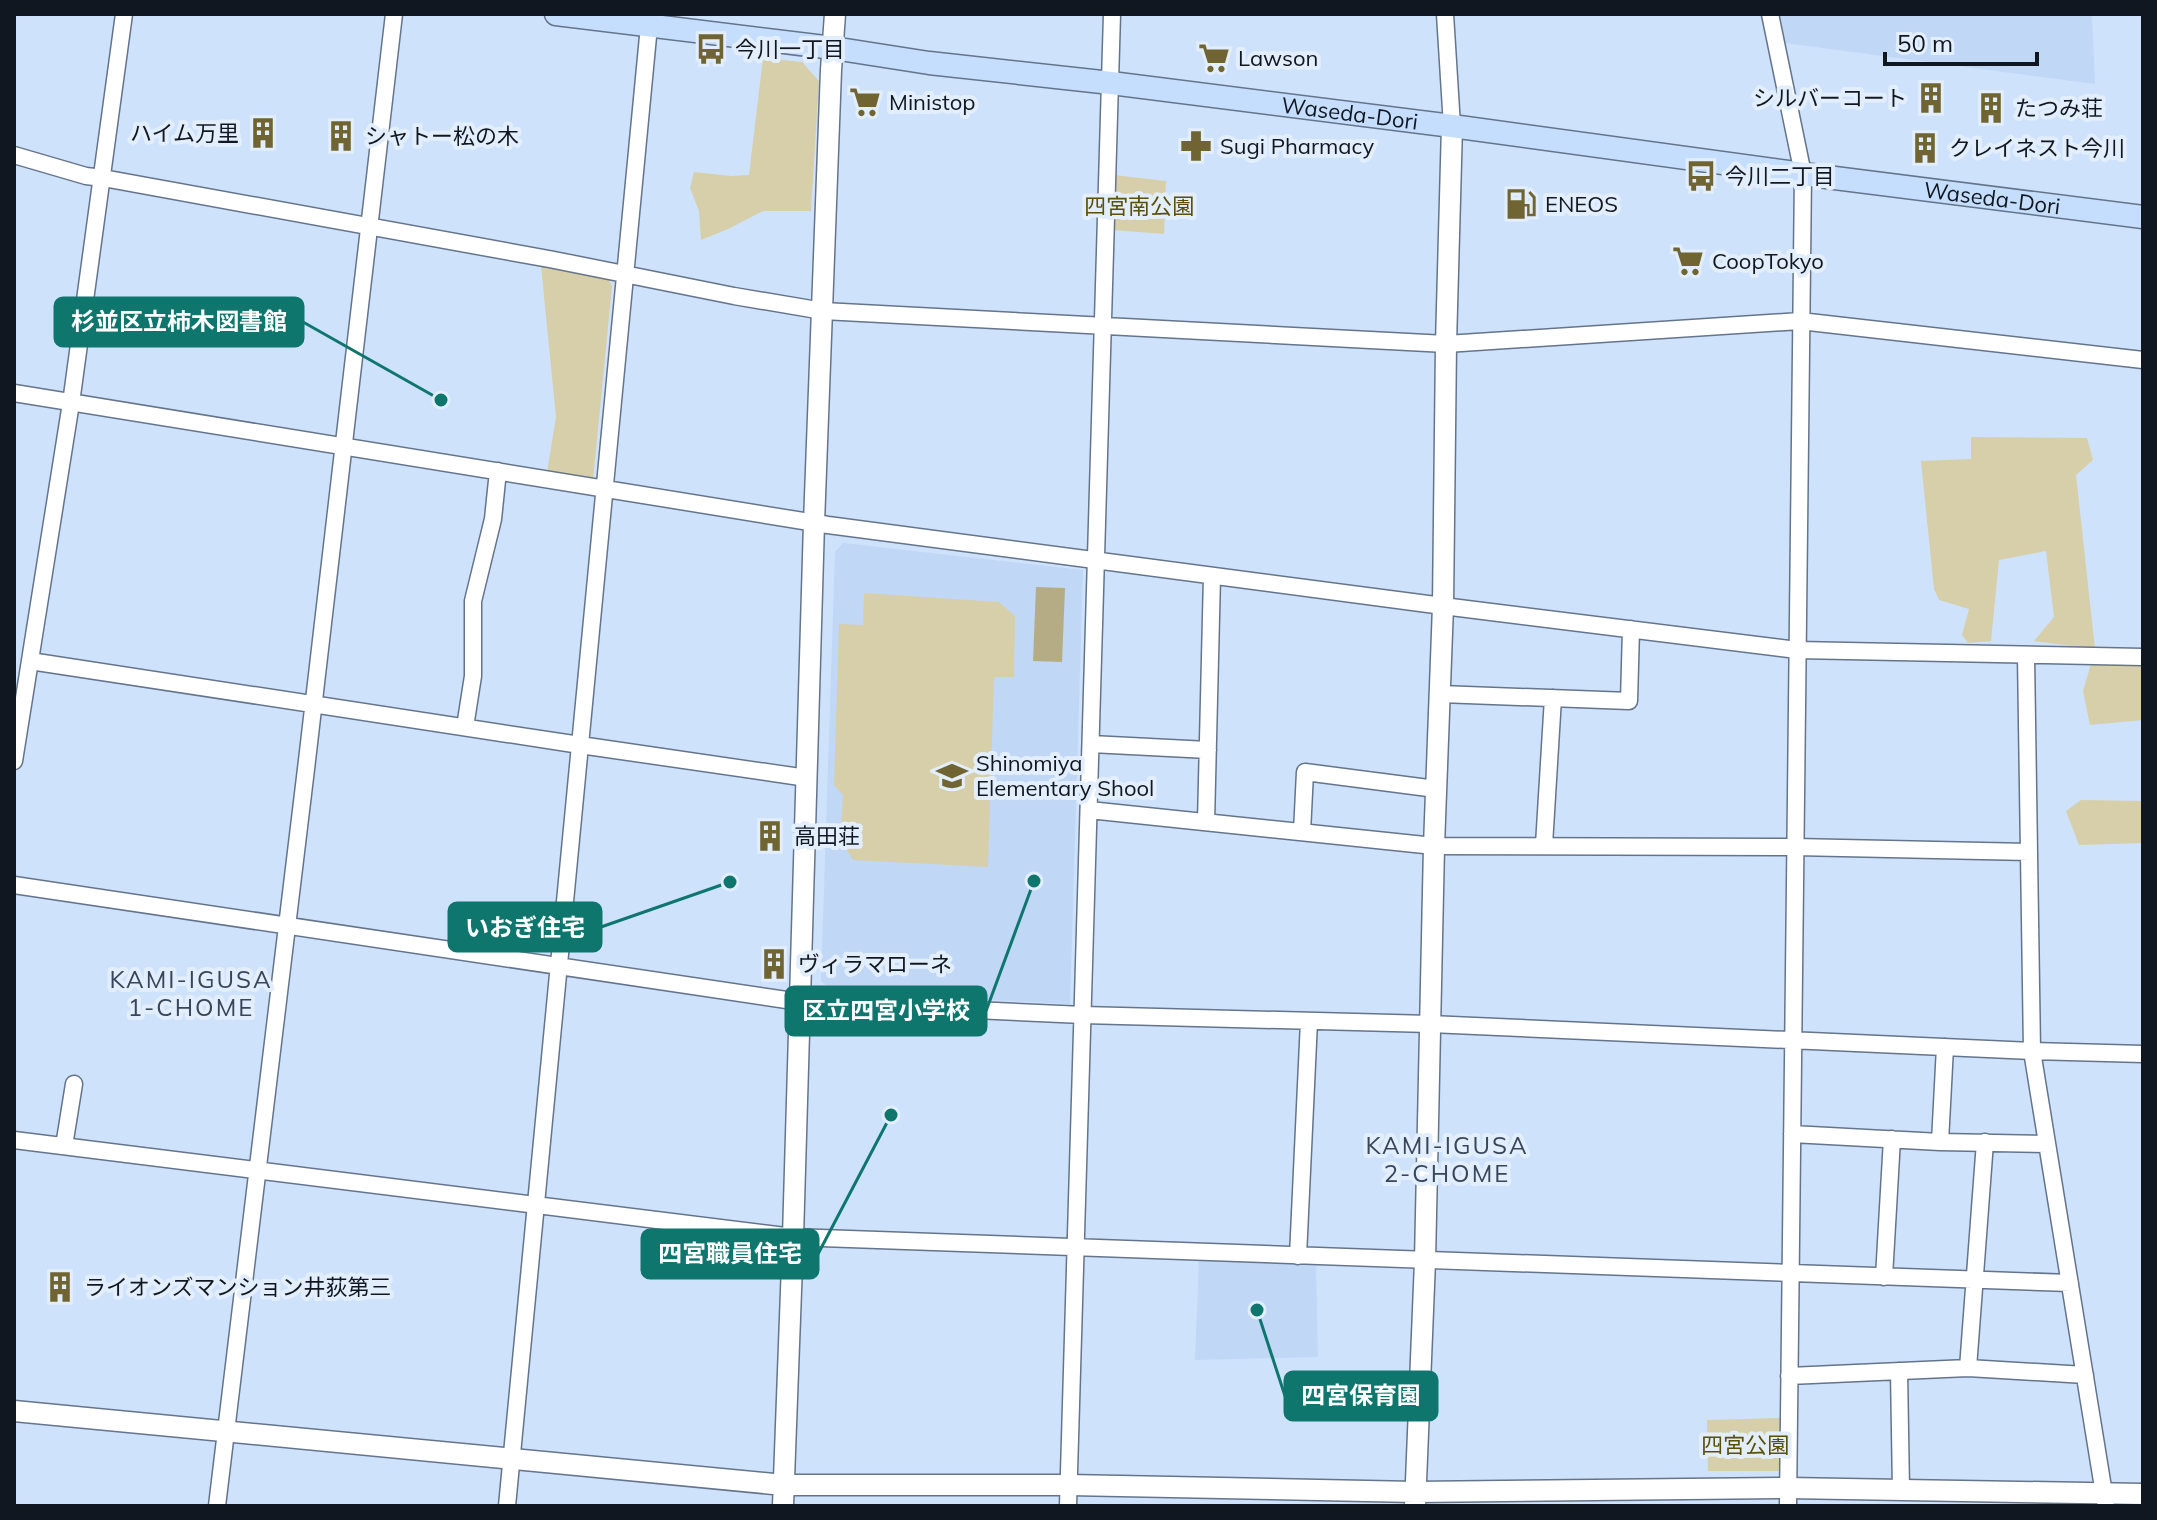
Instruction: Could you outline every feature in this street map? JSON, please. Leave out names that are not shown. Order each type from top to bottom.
[{"type":"main road","name":"Waseda-Dori","points":[[556,14],[1452,126],[2143,217]]},
{"type":"street","points":[[14,761],[71,403],[124,14]]},
{"type":"street","points":[[217,1506],[394,14]]},
{"type":"street","points":[[783,1506],[814,523],[835,14]]},
{"type":"street","points":[[1068,1506],[1112,14]]},
{"type":"street","points":[[1415,1499],[1425,1261],[1434,846],[1443,606],[1452,126],[1445,14]]},
{"type":"street","points":[[1770,14],[1803,174],[1788,1497]]},
{"type":"street","points":[[507,1506],[649,26]]},
{"type":"street","points":[[14,155],[86,176],[823,311],[1446,344],[1800,321],[2143,360]]},
{"type":"street","points":[[14,393],[814,523],[1097,562],[1797,650],[2143,657]]},
{"type":"street","points":[[465,727],[473,676],[473,601],[493,519],[498,471]]},
{"type":"street","points":[[1206,822],[1212,576]]},
{"type":"street","points":[[1440,694],[1629,701],[1631,629]]},
{"type":"street","points":[[2026,656],[2032,1051],[2105,1500]]},
{"type":"street","points":[[30,661],[807,778]]},
{"type":"street","points":[[1544,845],[1553,698]]},
{"type":"street","points":[[1091,744],[1208,750]]},
{"type":"street","points":[[1302,832],[1305,772],[1436,789]]},
{"type":"street","points":[[1089,810],[1434,846],[1795,847],[2029,852]]},
{"type":"street","points":[[14,885],[800,1002],[2143,1054]]},
{"type":"street","points":[[1298,1256],[1309,1021]]},
{"type":"street","points":[[1940,1142],[1945,1047]]},
{"type":"street","points":[[64,1146],[74,1084]]},
{"type":"street","points":[[1792,1134],[2047,1144]]},
{"type":"street","points":[[1884,1277],[1892,1139]]},
{"type":"street","points":[[14,1140],[793,1237],[2070,1283]]},
{"type":"street","points":[[1968,1368],[1985,1142]]},
{"type":"street","points":[[1789,1376],[1968,1368],[2085,1375]]},
{"type":"street","points":[[1899,1371],[1901,1490]]},
{"type":"street","points":[[14,1411],[784,1485],[1069,1485],[1415,1499],[1788,1497],[1901,1490],[1953,1499],[2105,1500],[2143,1494]]},
{"type":"shaded area","points":[[1778,14],[2092,14],[2095,84],[1785,43]]},
{"type":"shaded area","name":"Shinomiya Elementary Shool","points":[[843,543],[1083,570],[1070,1004],[833,992],[821,981],[835,552]]},
{"type":"shaded area","points":[[1036,587],[1065,588],[1062,662],[1033,661]]},
{"type":"shaded area","points":[[1199,1259],[1316,1263],[1318,1357],[1195,1360]]},
{"type":"green space","points":[[763,58],[802,62],[819,81],[811,211],[763,211],[701,240],[699,211],[690,188],[694,172],[749,175]]},
{"type":"green space","name":"四宮南公園","points":[[1114,175],[1166,181],[1164,234],[1113,230]]},
{"type":"green space","points":[[541,266],[609,280],[612,286],[593,480],[547,472],[556,417]]},
{"type":"green space","points":[[1971,437],[2087,438],[2093,460],[2076,475],[2095,649],[2034,641],[2054,617],[2046,551],[1999,560],[1991,641],[1968,643],[1962,635],[1969,609],[1939,600],[1934,589],[1921,461],[1971,459]]},
{"type":"green space","points":[[864,593],[999,602],[1015,616],[1014,677],[994,677],[988,867],[853,860],[840,839],[843,795],[834,785],[839,624],[863,625]]},
{"type":"green space","points":[[2091,664],[2143,664],[2143,720],[2090,725],[2083,691]]},
{"type":"green space","points":[[2081,800],[2143,801],[2143,843],[2079,845],[2066,811]]},
{"type":"green space","name":"四宮公園","points":[[1783,1418],[1783,1471],[1708,1471],[1707,1420]]},
{"type":"place","name":"今川一丁目","points":[[711,49]]},
{"type":"place","name":"Lawson","points":[[1214,58]]},
{"type":"place","name":"シルバーコート","points":[[1931,98]]},
{"type":"place","name":"Ministop","points":[[865,102]]},
{"type":"place","name":"たつみ荘","points":[[1991,108]]},
{"type":"place","name":"ハイム万里","points":[[263,133]]},
{"type":"place","name":"シャトー松の木","points":[[341,136]]},
{"type":"place","name":"Sugi Pharmacy","points":[[1196,146]]},
{"type":"place","name":"クレイネスト今川","points":[[1925,148]]},
{"type":"place","name":"今川二丁目","points":[[1701,176]]},
{"type":"place","name":"ENEOS","points":[[1521,204]]},
{"type":"place","name":"CoopTokyo","points":[[1688,261]]},
{"type":"place","name":"杉並区立柿木図書館","points":[[441,400]]},
{"type":"place","name":"Shinomiya Elementary Shool","points":[[952,776]]},
{"type":"place","name":"高田荘","points":[[770,836]]},
{"type":"place","name":"区立四宮小学校","points":[[1034,881]]},
{"type":"place","name":"いおぎ住宅","points":[[730,882]]},
{"type":"place","name":"ヴィラマローネ","points":[[774,964]]},
{"type":"place","name":"四宮職員住宅","points":[[891,1115]]},
{"type":"place","name":"ライオンズマンション井荻第三","points":[[60,1287]]},
{"type":"place","name":"四宮保育園","points":[[1257,1310]]},
{"type":"district","name":"KAMI-IGUSA 1-CHOME","points":[[191,994]]},
{"type":"district","name":"KAMI-IGUSA 2-CHOME","points":[[1447,1160]]}]
